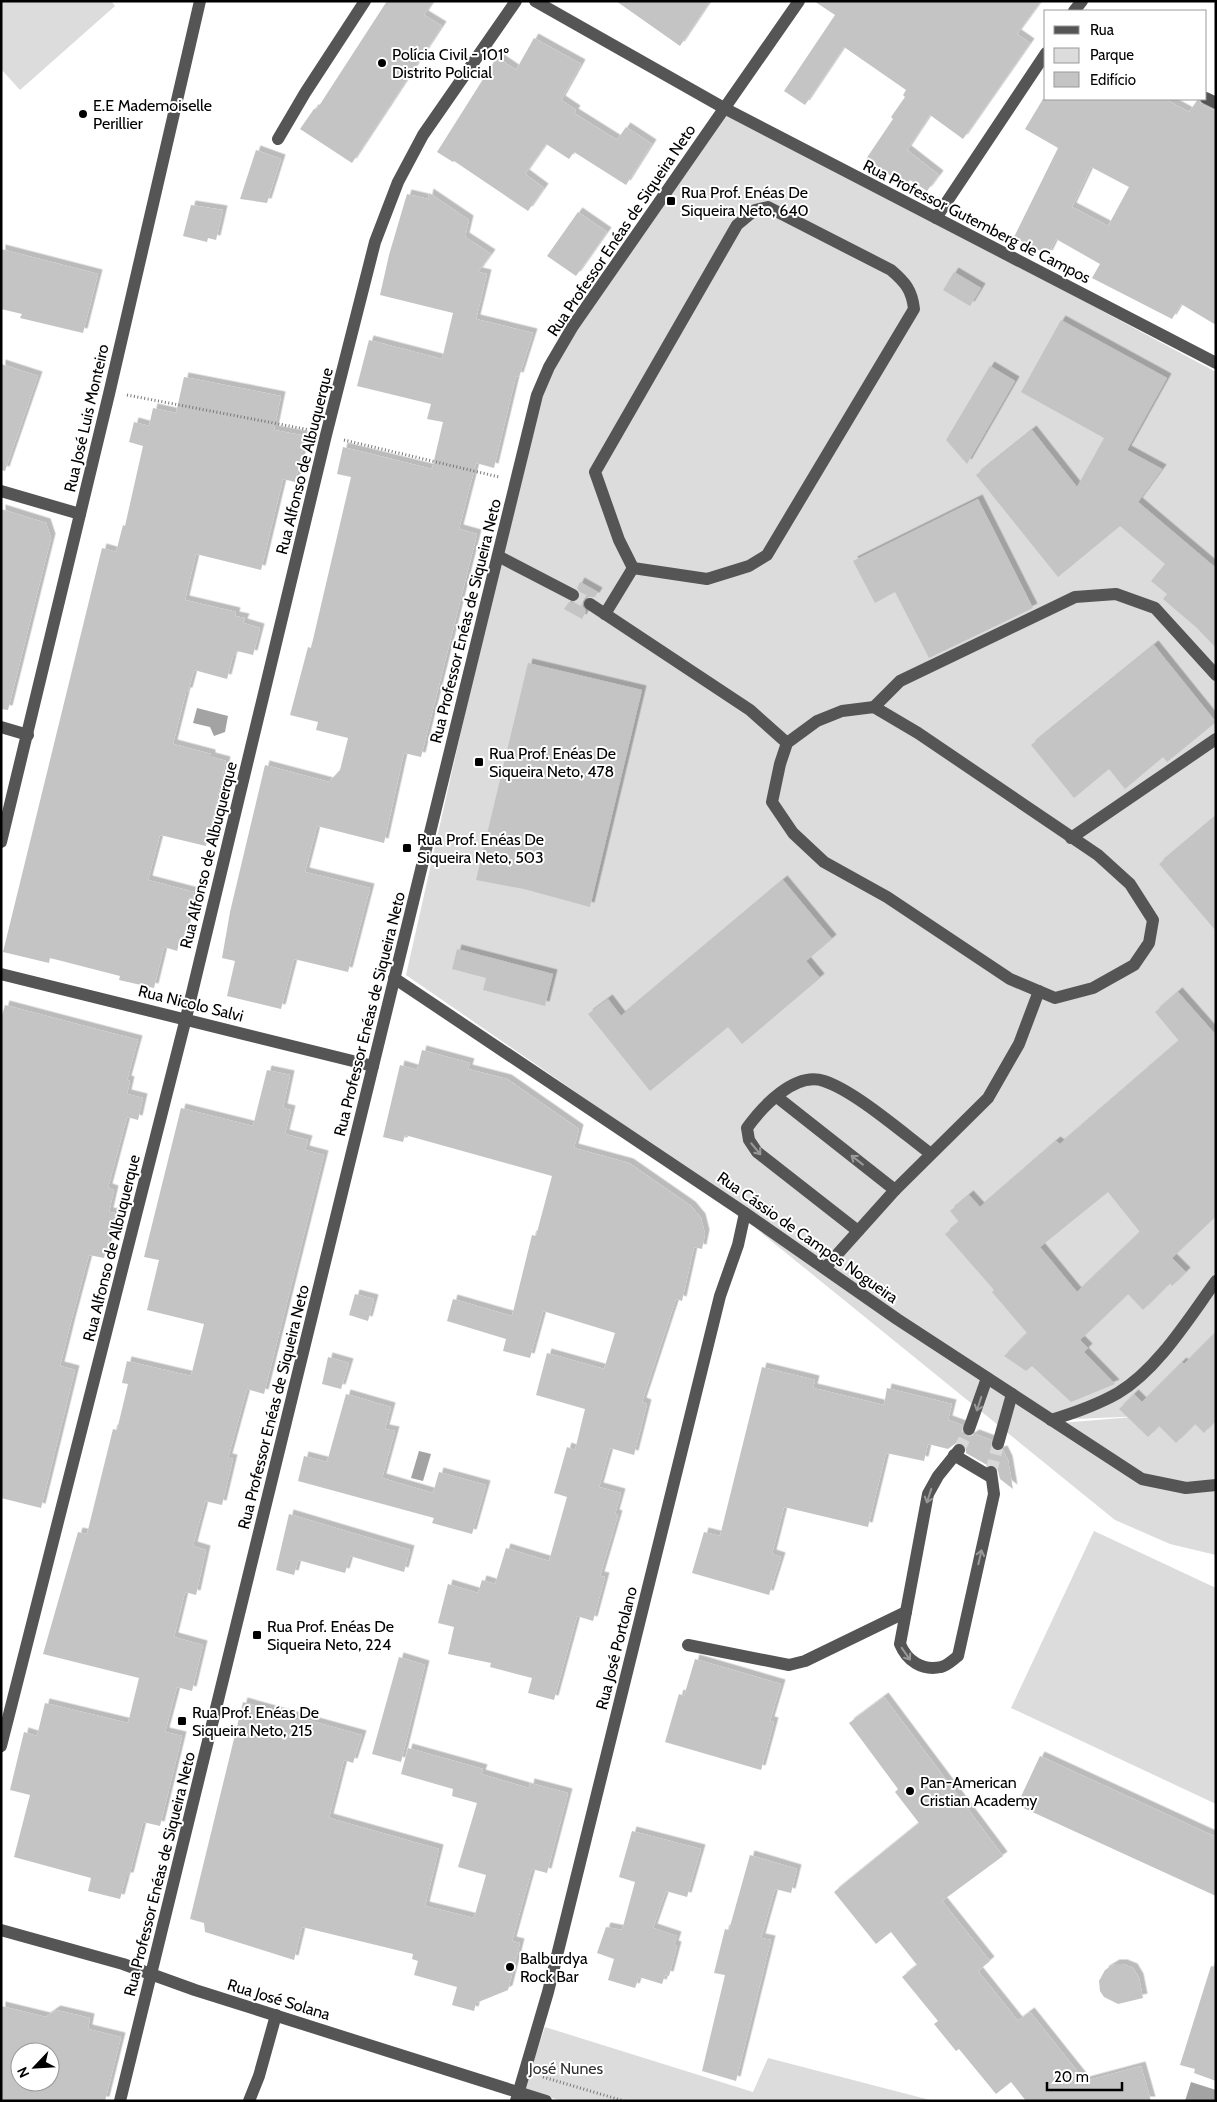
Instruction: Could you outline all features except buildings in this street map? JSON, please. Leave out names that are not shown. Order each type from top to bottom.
[{"type":"street","name":"Rua José Luis Monteiro","points":[[1,842],[28,735],[200,1]]},
{"type":"street","points":[[278,139],[305,93],[365,1]]},
{"type":"street","name":"Rua Alfonso de Albuquerque","points":[[1,1746],[186,1018],[326,434],[375,242],[398,182],[423,135],[516,1]]},
{"type":"street","name":"Rua Professor Gutemberg de Campos","points":[[535,1],[724,108],[1216,363]]},
{"type":"street","name":"Rua Professor Enéas de Siqueira Neto","points":[[120,2101],[394,978],[490,597],[537,395],[549,367],[574,326],[799,1]]},
{"type":"street","points":[[936,218],[1044,56]]},
{"type":"street","points":[[768,207],[891,270],[904,281],[912,294],[914,309],[767,554],[749,566],[708,579],[633,568],[619,540],[595,472],[737,225],[755,210],[768,207]]},
{"type":"street","points":[[1,491],[80,514]]},
{"type":"street","points":[[498,556],[573,595]]},
{"type":"street","points":[[605,614],[633,568]]},
{"type":"street","points":[[874,707],[900,681],[1075,597],[1116,594],[1155,608],[1216,675]]},
{"type":"street","points":[[590,604],[750,710],[787,743]]},
{"type":"street","points":[[874,707],[918,733],[1098,856],[1130,884],[1153,920],[1150,943],[1134,965],[1093,988],[1055,998],[1010,979],[887,897],[824,862],[793,834],[772,802],[780,764],[787,743],[817,721],[842,711],[874,707]]},
{"type":"street","points":[[1,727],[28,735]]},
{"type":"street","points":[[1071,838],[1216,739]]},
{"type":"street","name":"Rua Nicolo Salvi","points":[[1,974],[186,1018],[373,1066]]},
{"type":"street","name":"Rua Cássio de Campos Nogueira","points":[[394,978],[987,1378],[1142,1479],[1186,1488],[1216,1485]]},
{"type":"street","points":[[825,1268],[895,1190],[992,1091],[1019,1044],[1039,992]]},
{"type":"street","points":[[858,1232],[758,1152],[749,1140],[747,1128],[757,1114],[789,1087],[804,1081],[823,1080],[853,1097],[931,1154]]},
{"type":"street","points":[[777,1097],[895,1190]]},
{"type":"street","name":"Rua José Portolano","points":[[517,2096],[548,1992],[720,1296],[738,1245],[745,1213]]},
{"type":"street","points":[[1051,1420],[1086,1409],[1118,1392],[1135,1380],[1153,1363],[1216,1281]]},
{"type":"street","points":[[969,1429],[987,1378]]},
{"type":"street","points":[[998,1444],[1012,1394]]},
{"type":"street","points":[[956,1452],[991,1475],[994,1494],[958,1656],[942,1667],[917,1665],[905,1656],[900,1644],[906,1612],[928,1494],[956,1452]]},
{"type":"street","points":[[688,1645],[789,1665],[805,1661],[906,1612]]},
{"type":"street","name":"Rua José Solana","points":[[1,1930],[150,1973],[517,2096],[546,2101]]},
{"type":"street","points":[[249,2101],[259,2076],[276,2015]]},
{"type":"path","points":[[525,2071],[624,2101]]},
{"type":"green space","points":[[1,1],[111,1],[115,6],[20,90],[1,69]]},
{"type":"green space","points":[[724,108],[1216,372],[1216,1482],[1187,1485],[1143,1476],[1061,1423],[1144,1416],[1051,1420],[406,975],[537,395],[573,326]]},
{"type":"green space","points":[[754,1227],[1142,1482],[1216,1488],[1216,1555],[1170,1544],[1115,1520]]},
{"type":"green space","points":[[1094,1531],[1216,1588],[1216,1804],[1011,1708]]},
{"type":"green space","name":"José Nunes","points":[[545,2027],[753,2092],[768,2058],[934,2101],[562,2101],[524,2089]]},
{"type":"shaded area","points":[[197,708],[228,716],[225,732],[214,736],[210,727],[193,723]]},
{"type":"shaded area","points":[[419,1451],[431,1454],[423,1481],[411,1478]]},
{"type":"shaded area","points":[[1191,2082],[1216,2090],[1216,2101],[1185,2101]]},
{"type":"tunnel","points":[[573,595],[590,604]]},
{"type":"tunnel","points":[[959,1450],[969,1429]]},
{"type":"tunnel","points":[[991,1472],[998,1444]]},
{"type":"place","name":"Polícia Civil - 101º Distrito Policial","points":[[382,63]]},
{"type":"place","name":"E.E Mademoiselle Perillier","points":[[83,114]]},
{"type":"place","name":"Rua Prof. Enéas De Siqueira Neto, 640","points":[[671,201]]},
{"type":"place","name":"Rua Prof. Enéas De Siqueira Neto, 478","points":[[479,762]]},
{"type":"place","name":"Rua Prof. Enéas De Siqueira Neto, 503","points":[[407,848]]},
{"type":"place","name":"Rua Prof. Enéas De Siqueira Neto, 224","points":[[257,1635]]},
{"type":"place","name":"Rua Prof. Enéas De Siqueira Neto, 215","points":[[182,1721]]},
{"type":"place","name":"Pan-American Cristian Academy","points":[[910,1791]]},
{"type":"place","name":"Balburdya Rock Bar","points":[[510,1967]]}]
